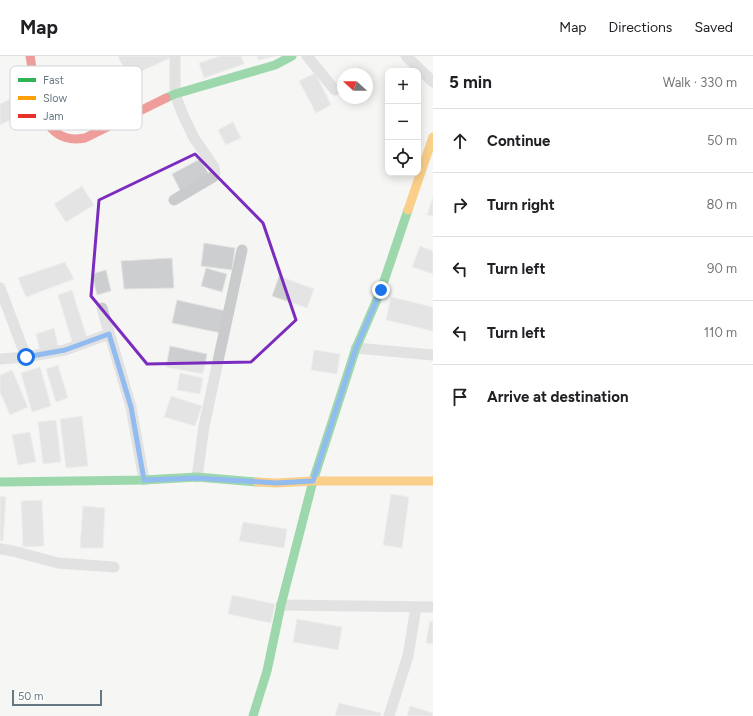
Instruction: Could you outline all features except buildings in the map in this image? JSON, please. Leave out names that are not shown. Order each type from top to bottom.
[{"type":"street","points":[[30,56],[32,66]]},
{"type":"street","points":[[174,200],[213,177],[215,173],[211,162],[194,138],[175,94],[175,56]]},
{"type":"street","points":[[142,110],[175,94],[275,65],[292,56]]},
{"type":"street","points":[[307,56],[335,90]]},
{"type":"street","points":[[406,56],[433,82]]},
{"type":"street","points":[[54,130],[59,136],[74,140],[85,138],[101,130]]},
{"type":"street","points":[[254,716],[267,671],[281,605],[313,481],[356,348],[381,290],[433,137]]},
{"type":"street","points":[[197,478],[204,426],[242,250]]},
{"type":"street","points":[[0,288],[26,357]]},
{"type":"street","points":[[102,308],[131,407],[144,480]]},
{"type":"street","points":[[0,359],[26,357],[65,350],[109,334]]},
{"type":"street","points":[[356,348],[433,354]]},
{"type":"street","points":[[0,482],[197,478],[276,483],[313,481],[433,481]]},
{"type":"street","points":[[0,548],[58,563],[114,567]]},
{"type":"street","points":[[281,605],[433,607]]},
{"type":"street","points":[[389,716],[408,656],[416,607]]},
{"type":"highlighted area","points":[[195,154],[263,223],[296,320],[251,362],[147,364],[91,296],[99,200]]},
{"type":"traffic: fast","points":[[166,98],[175,94],[275,65],[292,56]]},
{"type":"traffic: fast","points":[[253,716],[267,671],[281,605],[313,481],[356,348],[381,290],[408,210]]},
{"type":"traffic: fast","points":[[0,482],[144,480],[197,477],[257,482]]},
{"type":"traffic: slow","points":[[408,210],[433,137]]},
{"type":"traffic: slow","points":[[257,482],[433,481]]},
{"type":"traffic: jam","points":[[30,56],[32,66]]},
{"type":"traffic: jam","points":[[142,110],[166,98]]},
{"type":"traffic: jam","points":[[53,130],[57,134],[69,138],[85,138],[101,130]]},
{"type":"route","points":[[26,357],[65,350],[109,334],[131,407],[144,480],[197,478],[276,483],[313,481],[356,348],[381,290]]}]
